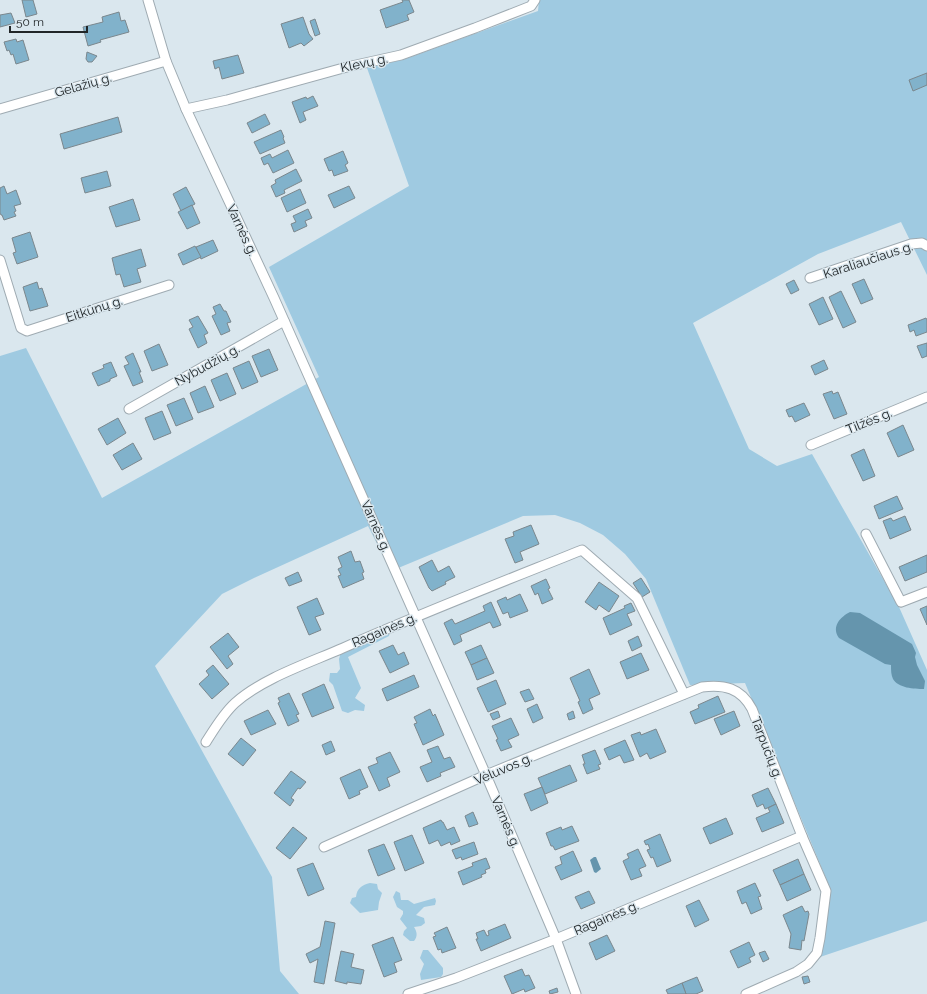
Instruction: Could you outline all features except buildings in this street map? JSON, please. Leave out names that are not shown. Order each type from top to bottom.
[{"type":"street","name":"Varnės g.","points":[[148,0],[166,61],[186,109],[284,321],[416,616],[556,939],[576,994]]},
{"type":"street","name":"Klevų g.","points":[[186,109],[227,100],[346,67],[401,55],[531,6],[535,0]]},
{"type":"street","name":"Gelažių g.","points":[[0,108],[166,61]]},
{"type":"street","name":"Karaliaučiaus g.","points":[[810,278],[911,244],[922,244],[927,246]]},
{"type":"street","name":"Eitkūnų g.","points":[[0,260],[21,328],[27,332],[169,285]]},
{"type":"street","name":"Nybudžių g.","points":[[129,409],[284,321]]},
{"type":"street","name":"Tilžės g.","points":[[811,445],[927,398]]},
{"type":"street","points":[[866,534],[902,602],[927,592]]},
{"type":"street","name":"Ragainės g.","points":[[206,742],[220,720],[236,703],[278,676],[416,616],[582,550],[637,598],[684,694]]},
{"type":"street","name":"Tarpučių g.","points":[[684,694],[702,687],[715,686],[727,687],[743,695],[752,709],[802,836],[826,891],[817,953],[808,964],[796,972],[746,994]]},
{"type":"street","name":"Vėluvos g.","points":[[324,847],[486,775],[684,694]]},
{"type":"street","name":"Ragainės g.","points":[[408,994],[456,978],[556,939],[802,836]]},
{"type":"shaded area","points":[[539,0],[927,0],[927,275],[901,222],[818,254],[693,323],[749,449],[777,466],[812,454],[899,607],[927,670],[927,921],[820,957],[825,937],[830,888],[745,683],[690,685],[646,579],[625,554],[603,535],[580,523],[555,515],[523,516],[391,571],[368,526],[222,594],[155,666],[272,877],[280,971],[299,994],[0,994],[0,356],[26,348],[102,498],[319,377],[269,267],[409,186],[367,68],[405,59],[538,11]]},
{"type":"shaded area","points":[[850,612],[860,613],[912,644],[916,653],[915,657],[917,665],[925,681],[924,689],[902,686],[895,682],[892,677],[891,665],[885,664],[839,638],[836,626],[843,617]]},
{"type":"shaded area","points":[[390,631],[389,636],[348,657],[361,688],[355,698],[365,705],[364,711],[355,710],[348,713],[342,711],[333,685],[329,681],[330,673],[337,673],[340,669],[339,659],[341,652]]},
{"type":"shaded area","points":[[596,857],[601,869],[596,873],[594,872],[590,860]]},
{"type":"shaded area","points":[[370,883],[377,884],[378,889],[382,893],[378,910],[360,913],[350,903],[352,898],[356,897],[357,891],[360,887]]},
{"type":"shaded area","points":[[396,891],[400,893],[401,900],[408,900],[414,904],[435,898],[435,905],[424,907],[416,915],[424,918],[425,923],[421,926],[414,927],[417,934],[414,941],[410,941],[403,935],[407,928],[400,919],[403,911],[397,907],[393,897]]},
{"type":"shaded area","points":[[423,950],[428,950],[443,968],[443,974],[441,977],[421,980],[420,974],[424,964],[420,958]]}]
